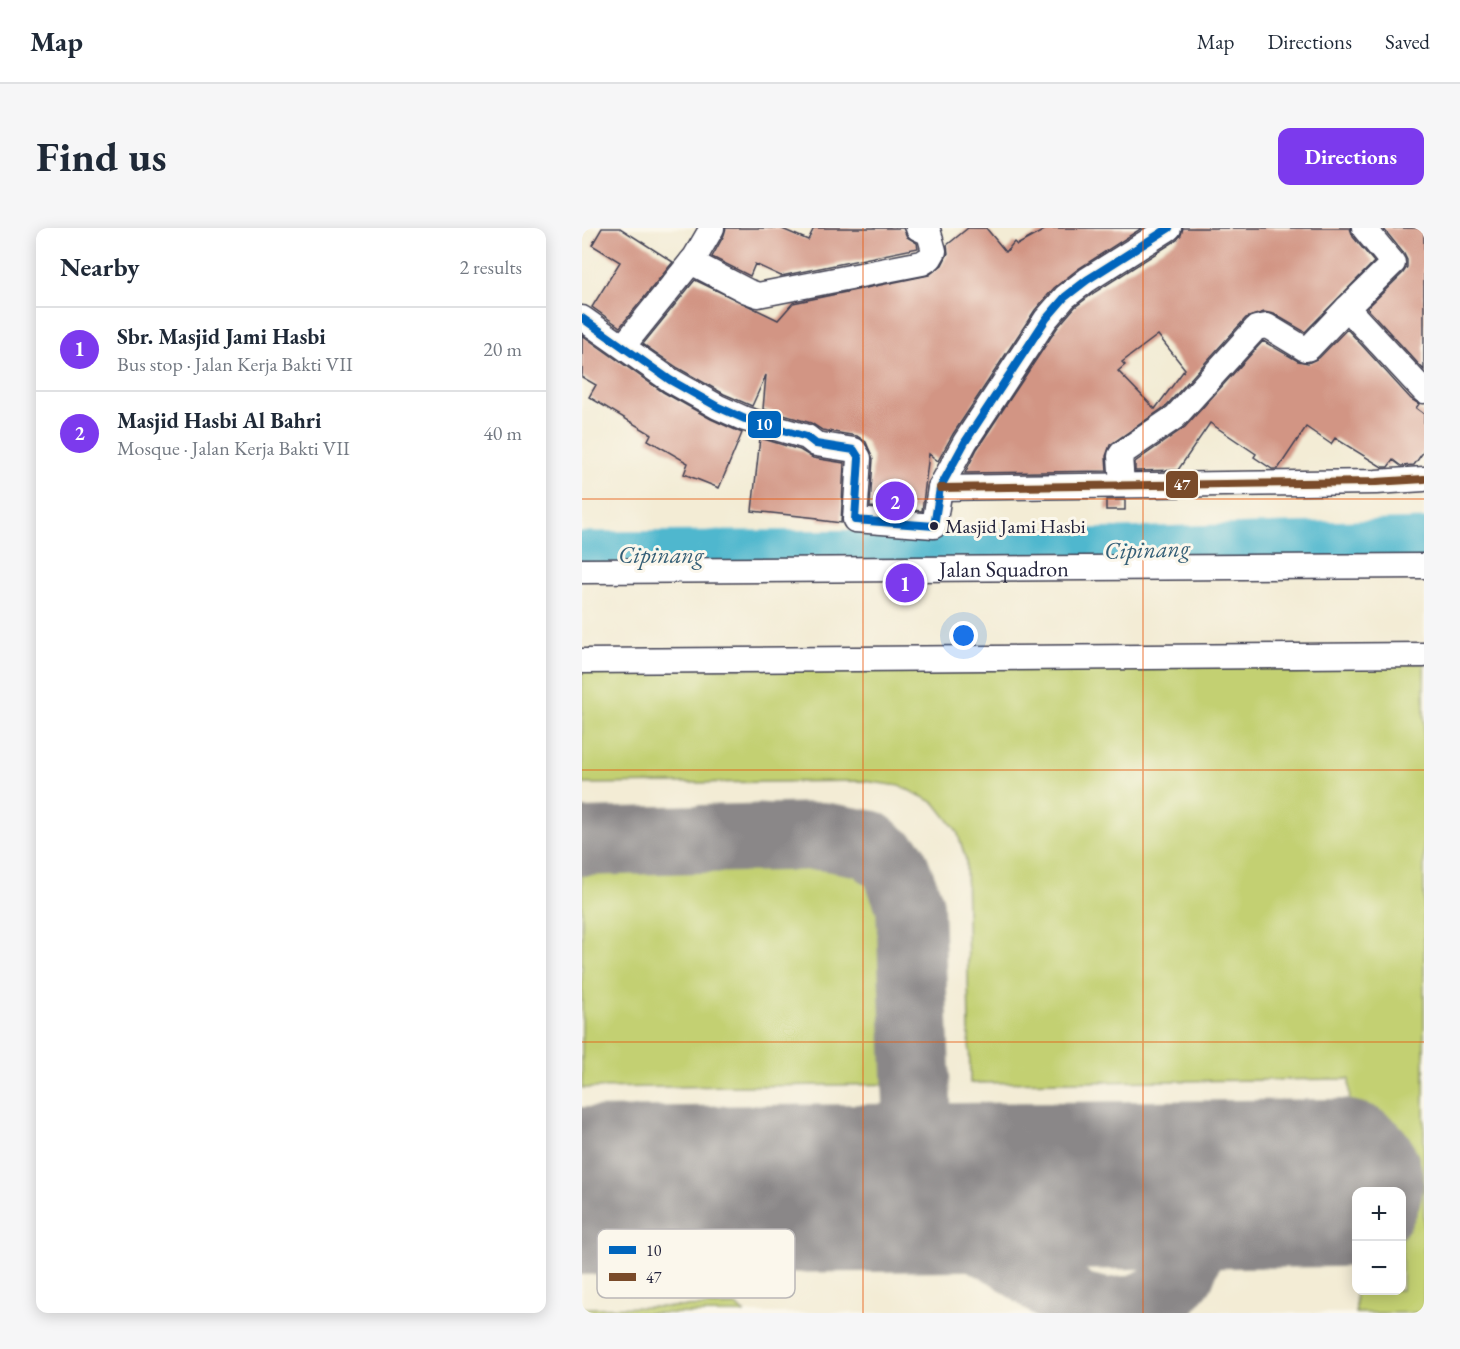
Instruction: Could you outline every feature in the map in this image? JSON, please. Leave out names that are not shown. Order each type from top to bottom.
[{"type":"street","points":[[624,345],[691,262],[712,228]]},
{"type":"street","points":[[691,262],[758,295],[922,262],[929,259],[934,251],[932,237],[918,228]]},
{"type":"street","points":[[582,318],[624,345],[689,393],[734,415],[807,437],[816,444],[854,450],[859,458],[855,520],[934,526],[940,488],[965,442],[1046,319],[1065,297],[1087,280],[1169,228]]},
{"type":"street","points":[[1122,484],[1120,456],[1122,453],[1175,417],[1256,328],[1267,326],[1305,349],[1309,348],[1393,263],[1364,228]]},
{"type":"street","points":[[1347,308],[1423,389]]},
{"type":"street","points":[[940,488],[1376,482],[1424,479]]},
{"type":"street","name":"Jalan Squadron","points":[[582,571],[1424,566]]},
{"type":"street","points":[[582,661],[1424,655]]},
{"type":"green space","points":[[1424,663],[1424,1313],[1356,1313],[1355,1295],[1406,1295],[1406,1187],[1352,1187],[1349,1079],[970,1083],[966,860],[957,831],[935,803],[900,786],[864,781],[582,784],[582,669]]},
{"type":"green space","points":[[822,836],[868,844],[894,864],[910,906],[914,1084],[582,1088],[582,842]]},
{"type":"green space","points":[[737,1306],[744,1313],[582,1313],[582,1308]]},
{"type":"building","points":[[602,228],[620,228],[673,262],[620,327],[592,307],[620,262],[592,245]]},
{"type":"building","points":[[726,228],[780,228],[808,240],[814,228],[903,228],[907,237],[917,243],[918,248],[781,276],[755,264],[750,276],[712,257]]},
{"type":"building","points":[[968,228],[986,228],[1006,252],[1014,242],[1017,245],[1048,228],[1142,228],[1078,269],[1054,288],[1035,310],[953,434],[938,461],[929,454],[922,511],[870,507],[873,459],[866,442],[857,436],[822,430],[811,423],[763,409],[766,375],[752,406],[724,394],[678,368],[643,344],[695,280],[778,320],[793,303],[929,275],[942,265],[948,253],[947,245]]},
{"type":"building","points":[[1183,228],[1350,228],[1353,237],[1374,262],[1305,332],[1274,314],[1264,312],[1246,318],[1166,406],[1110,445],[1106,456],[1107,471],[965,473],[977,449],[1057,328],[1075,307],[1177,240]],"holes":[[[1158,335],[1185,369],[1155,409],[1118,371],[1125,365],[1122,362]]]},
{"type":"building","points":[[1383,228],[1424,228],[1424,370],[1367,308],[1407,267],[1404,254]]},
{"type":"building","points":[[1347,329],[1411,399],[1419,404],[1416,408],[1424,414],[1424,451],[1414,465],[1401,466],[1393,460],[1388,467],[1382,467],[1335,438],[1331,444],[1306,427],[1278,469],[1272,469],[1254,457],[1256,454],[1210,423],[1178,470],[1135,471],[1135,462],[1185,427],[1263,341],[1298,361],[1308,363],[1319,358]]},
{"type":"building","points":[[582,335],[663,392],[711,419],[742,433],[719,488],[684,474],[688,463],[648,440],[651,434],[589,397],[596,385],[582,377]]},
{"type":"building","points":[[760,438],[800,450],[813,458],[844,463],[841,523],[818,520],[818,518],[752,511]]},
{"type":"building","points":[[1106,500],[1125,500],[1125,510],[1106,510]]},
{"type":"waterway","name":"Cipinang","points":[[582,554],[1088,551],[1424,541]]},
{"type":"taxiway","points":[[582,842],[822,836],[868,844],[894,864],[910,906],[920,1187]]},
{"type":"taxiway","points":[[813,1188],[877,1201],[923,1214],[963,1230],[1009,1255],[1078,1306],[1106,1312],[1135,1309],[1160,1298],[1181,1273],[1191,1247],[1194,1219],[1182,1184],[1165,1163],[1146,1150],[1117,1142],[1088,1144],[991,1186]]},
{"type":"runway","points":[[582,1191],[1339,1183]]},
{"type":"transit line","name":"10","points":[[582,318],[670,380],[718,407],[745,419],[807,437],[816,444],[854,450],[859,458],[855,520],[934,526],[940,488],[965,442],[1046,319],[1065,297],[1087,280],[1169,228]]},
{"type":"transit line","name":"47","points":[[940,488],[1376,482],[1424,479]]},
{"type":"place","name":"Masjid Hasbi Al Bahri","points":[[895,501]]},
{"type":"place","name":"Masjid Jami Hasbi","points":[[934,526]]},
{"type":"place","name":"Sbr. Masjid Jami Hasbi","points":[[905,583]]}]
